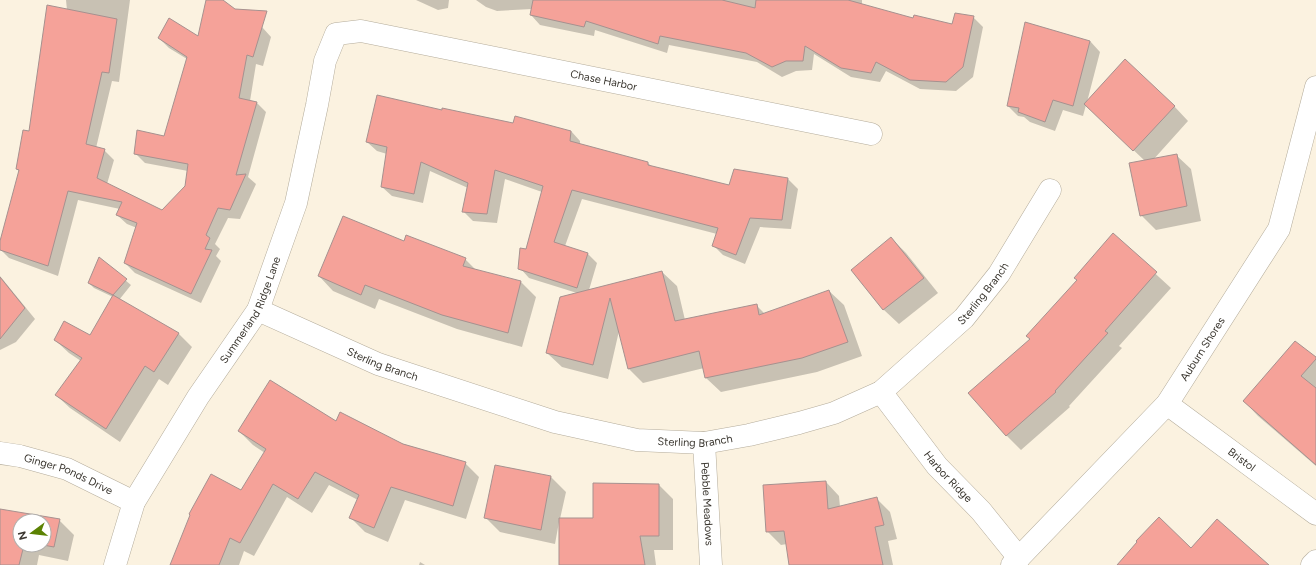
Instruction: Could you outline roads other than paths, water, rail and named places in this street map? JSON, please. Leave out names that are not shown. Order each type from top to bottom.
[{"type":"street","name":"Chase Harbor","points":[[336,34],[361,31],[871,134]]},
{"type":"street","name":"Summerland Ridge Lane","points":[[115,565],[134,502],[198,397],[258,310],[296,203],[325,61],[336,34]]},
{"type":"street","name":"Auburn Shores","points":[[1015,562],[1167,404],[1279,229],[1316,87]]},
{"type":"street","name":"Sterling Branch","points":[[258,310],[378,364],[555,422],[637,440],[704,443],[749,435],[799,423],[834,412],[881,392],[964,318],[999,274],[1050,190]]},
{"type":"street","name":"Harbor Ridge","points":[[881,392],[937,466],[981,511],[1015,562]]},
{"type":"street","name":"Bristol","points":[[1167,404],[1316,514]]},
{"type":"street","name":"Pebble Meadows","points":[[704,443],[711,565]]},
{"type":"street","name":"Ginger Ponds Drive","points":[[0,453],[20,456],[66,469],[134,502]]},
{"type":"street","points":[[1312,565],[1316,561]]}]
